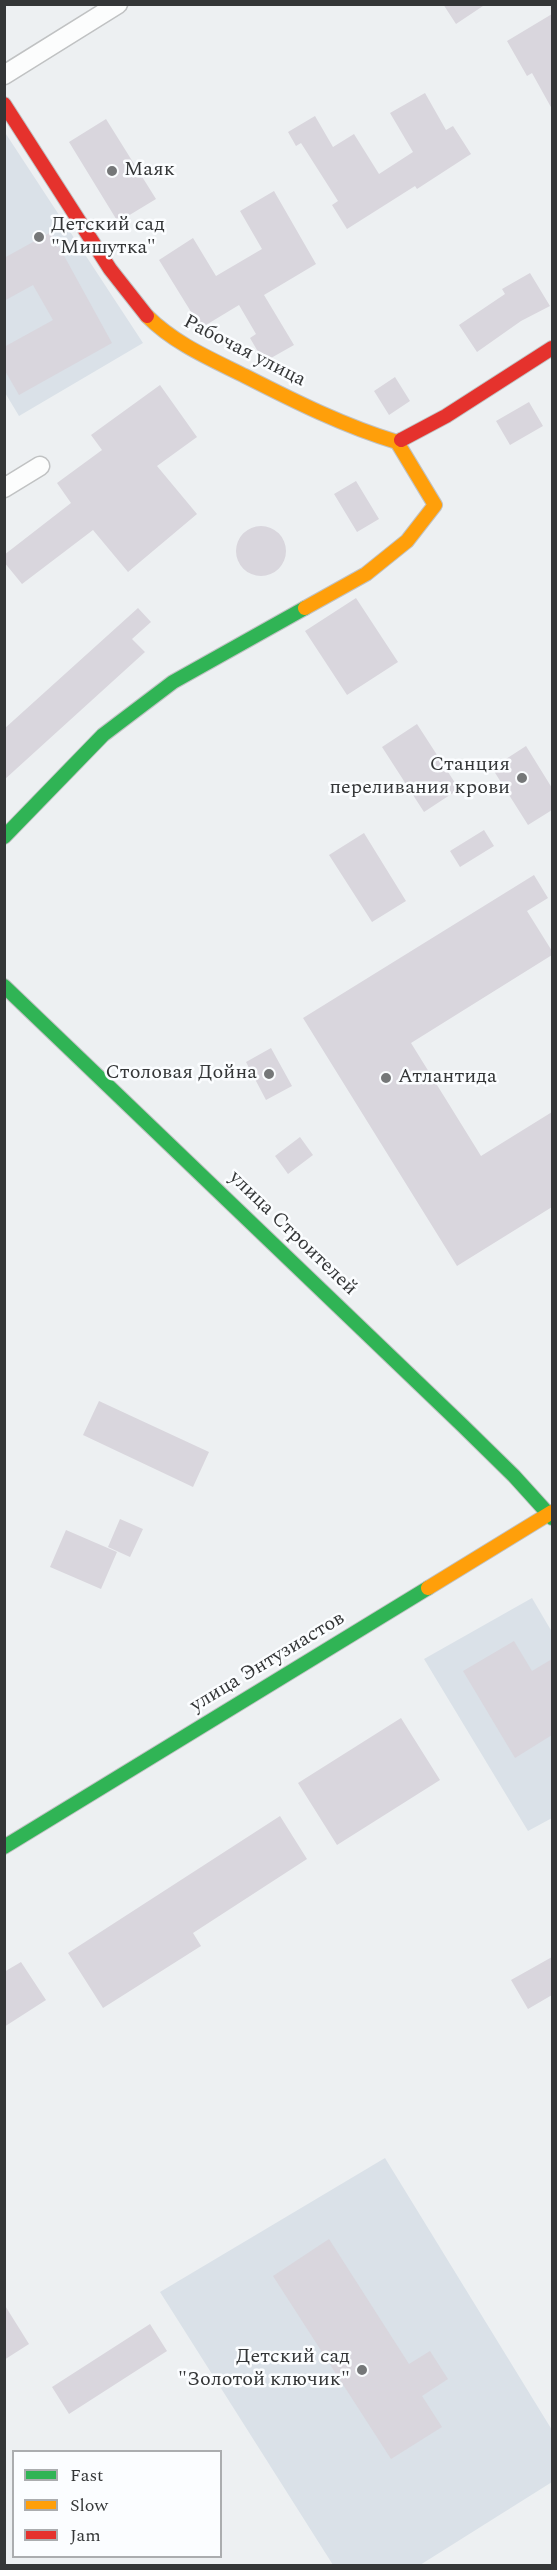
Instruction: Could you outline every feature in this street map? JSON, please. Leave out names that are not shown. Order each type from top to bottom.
[{"type":"street","points":[[4,75],[118,4]]},
{"type":"street","name":"Рабочая улица","points":[[4,104],[110,269],[140,309],[160,329],[183,345],[287,397],[368,433],[396,442]]},
{"type":"street","points":[[4,837],[103,735],[173,682],[366,574],[407,541],[435,505],[396,442],[446,416],[552,348]]},
{"type":"street","points":[[4,488],[40,466]]},
{"type":"street","name":"улица Строителей","points":[[4,986],[462,1425],[552,1515]]},
{"type":"street","name":"улица Энтузиастов","points":[[4,1847],[552,1515]]},
{"type":"shaded area","name":"Детский сад \"Мишутка\"","points":[[4,131],[143,343],[19,416],[4,391]]},
{"type":"shaded area","points":[[532,1598],[552,1632],[552,1818],[528,1831],[424,1659]]},
{"type":"shaded area","name":"Детский сад \"Золотой ключик\"","points":[[385,2158],[552,2430],[552,2482],[420,2565],[333,2565],[160,2292]]},
{"type":"building","points":[[443,4],[486,4],[456,24]]},
{"type":"building","points":[[552,14],[552,109],[532,73],[527,76],[507,41]]},
{"type":"building","points":[[425,93],[446,130],[453,126],[471,154],[417,189],[415,186],[347,229],[332,205],[338,201],[301,143],[296,146],[288,132],[315,116],[333,147],[354,134],[379,174],[413,152],[390,113]]},
{"type":"building","name":"Маяк","points":[[106,119],[156,199],[118,222],[69,142]]},
{"type":"building","points":[[274,191],[316,264],[264,295],[294,345],[264,362],[250,338],[256,334],[239,305],[201,328],[159,260],[193,238],[216,276],[262,249],[240,211]]},
{"type":"building","points":[[51,232],[112,343],[19,395],[4,369],[4,347],[53,320],[33,285],[4,301],[4,258]]},
{"type":"building","points":[[530,273],[550,306],[521,321],[477,352],[459,325],[505,294],[502,289]]},
{"type":"building","points":[[395,377],[410,401],[389,415],[374,391]]},
{"type":"building","points":[[160,385],[197,437],[157,466],[197,514],[128,572],[93,530],[22,584],[4,562],[4,555],[71,503],[57,483],[102,450],[91,435]]},
{"type":"building","points":[[529,402],[543,426],[510,445],[496,421]]},
{"type":"building","points":[[356,481],[379,519],[357,532],[334,494]]},
{"type":"building","points":[[256,526],[266,526],[279,533],[286,546],[286,556],[279,569],[266,576],[256,576],[247,572],[240,565],[236,556],[236,546],[240,537],[247,530]]},
{"type":"building","points":[[356,598],[398,662],[347,695],[305,631]]},
{"type":"building","points":[[138,608],[151,622],[132,639],[145,652],[4,780],[4,729]]},
{"type":"building","points":[[417,724],[459,789],[424,812],[382,747]]},
{"type":"building","name":"Станция переливания крови","points":[[526,746],[552,788],[552,810],[528,825],[492,768]]},
{"type":"building","points":[[484,830],[494,846],[460,867],[450,851]]},
{"type":"building","points":[[364,833],[406,901],[372,922],[329,855]]},
{"type":"building","name":"Атлантида","points":[[534,875],[548,898],[527,911],[552,951],[552,955],[411,1043],[481,1156],[552,1112],[552,1207],[457,1266],[303,1018]]},
{"type":"building","name":"Столовая Дойна","points":[[271,1048],[292,1086],[266,1100],[246,1062]]},
{"type":"building","points":[[300,1137],[313,1155],[288,1174],[275,1156]]},
{"type":"building","points":[[99,1401],[209,1452],[193,1487],[83,1435]]},
{"type":"building","points":[[120,1519],[143,1529],[130,1557],[108,1547]]},
{"type":"building","points":[[66,1530],[117,1552],[101,1589],[50,1567]]},
{"type":"building","points":[[514,1641],[532,1671],[552,1659],[552,1735],[515,1758],[463,1671]]},
{"type":"building","points":[[401,1718],[440,1780],[337,1845],[298,1783]]},
{"type":"building","points":[[280,1816],[307,1859],[193,1933],[201,1946],[103,2008],[68,1953]]},
{"type":"building","points":[[552,1957],[552,1995],[528,2009],[511,1980]]},
{"type":"building","points":[[21,1962],[46,2000],[4,2027],[4,1972]]},
{"type":"building","points":[[329,2239],[409,2364],[430,2351],[448,2379],[422,2396],[442,2427],[391,2459],[273,2276]]},
{"type":"building","points":[[4,2304],[29,2344],[4,2360]]},
{"type":"building","points":[[150,2324],[167,2351],[69,2414],[52,2387]]},
{"type":"traffic: fast","points":[[4,837],[103,735],[173,682],[305,608]]},
{"type":"traffic: fast","points":[[4,986],[462,1425],[514,1476],[552,1518]]},
{"type":"traffic: fast","points":[[4,1847],[428,1588]]},
{"type":"traffic: slow","points":[[147,316],[169,335],[194,350],[282,395],[358,428],[397,442],[401,440]]},
{"type":"traffic: slow","points":[[305,608],[366,574],[407,541],[435,505],[397,442]]},
{"type":"traffic: slow","points":[[428,1588],[552,1512]]},
{"type":"traffic: jam","points":[[4,104],[110,269],[147,316]]},
{"type":"traffic: jam","points":[[401,440],[446,416],[552,348]]},
{"type":"place","name":"Маяк","points":[[112,171]]},
{"type":"place","name":"Детский сад \"Мишутка\"","points":[[39,237]]},
{"type":"place","name":"Станция переливания крови","points":[[522,778]]},
{"type":"place","name":"Столовая Дойна","points":[[269,1074]]},
{"type":"place","name":"Атлантида","points":[[386,1078]]},
{"type":"place","name":"Детский сад \"Золотой ключик\"","points":[[362,2370]]}]
